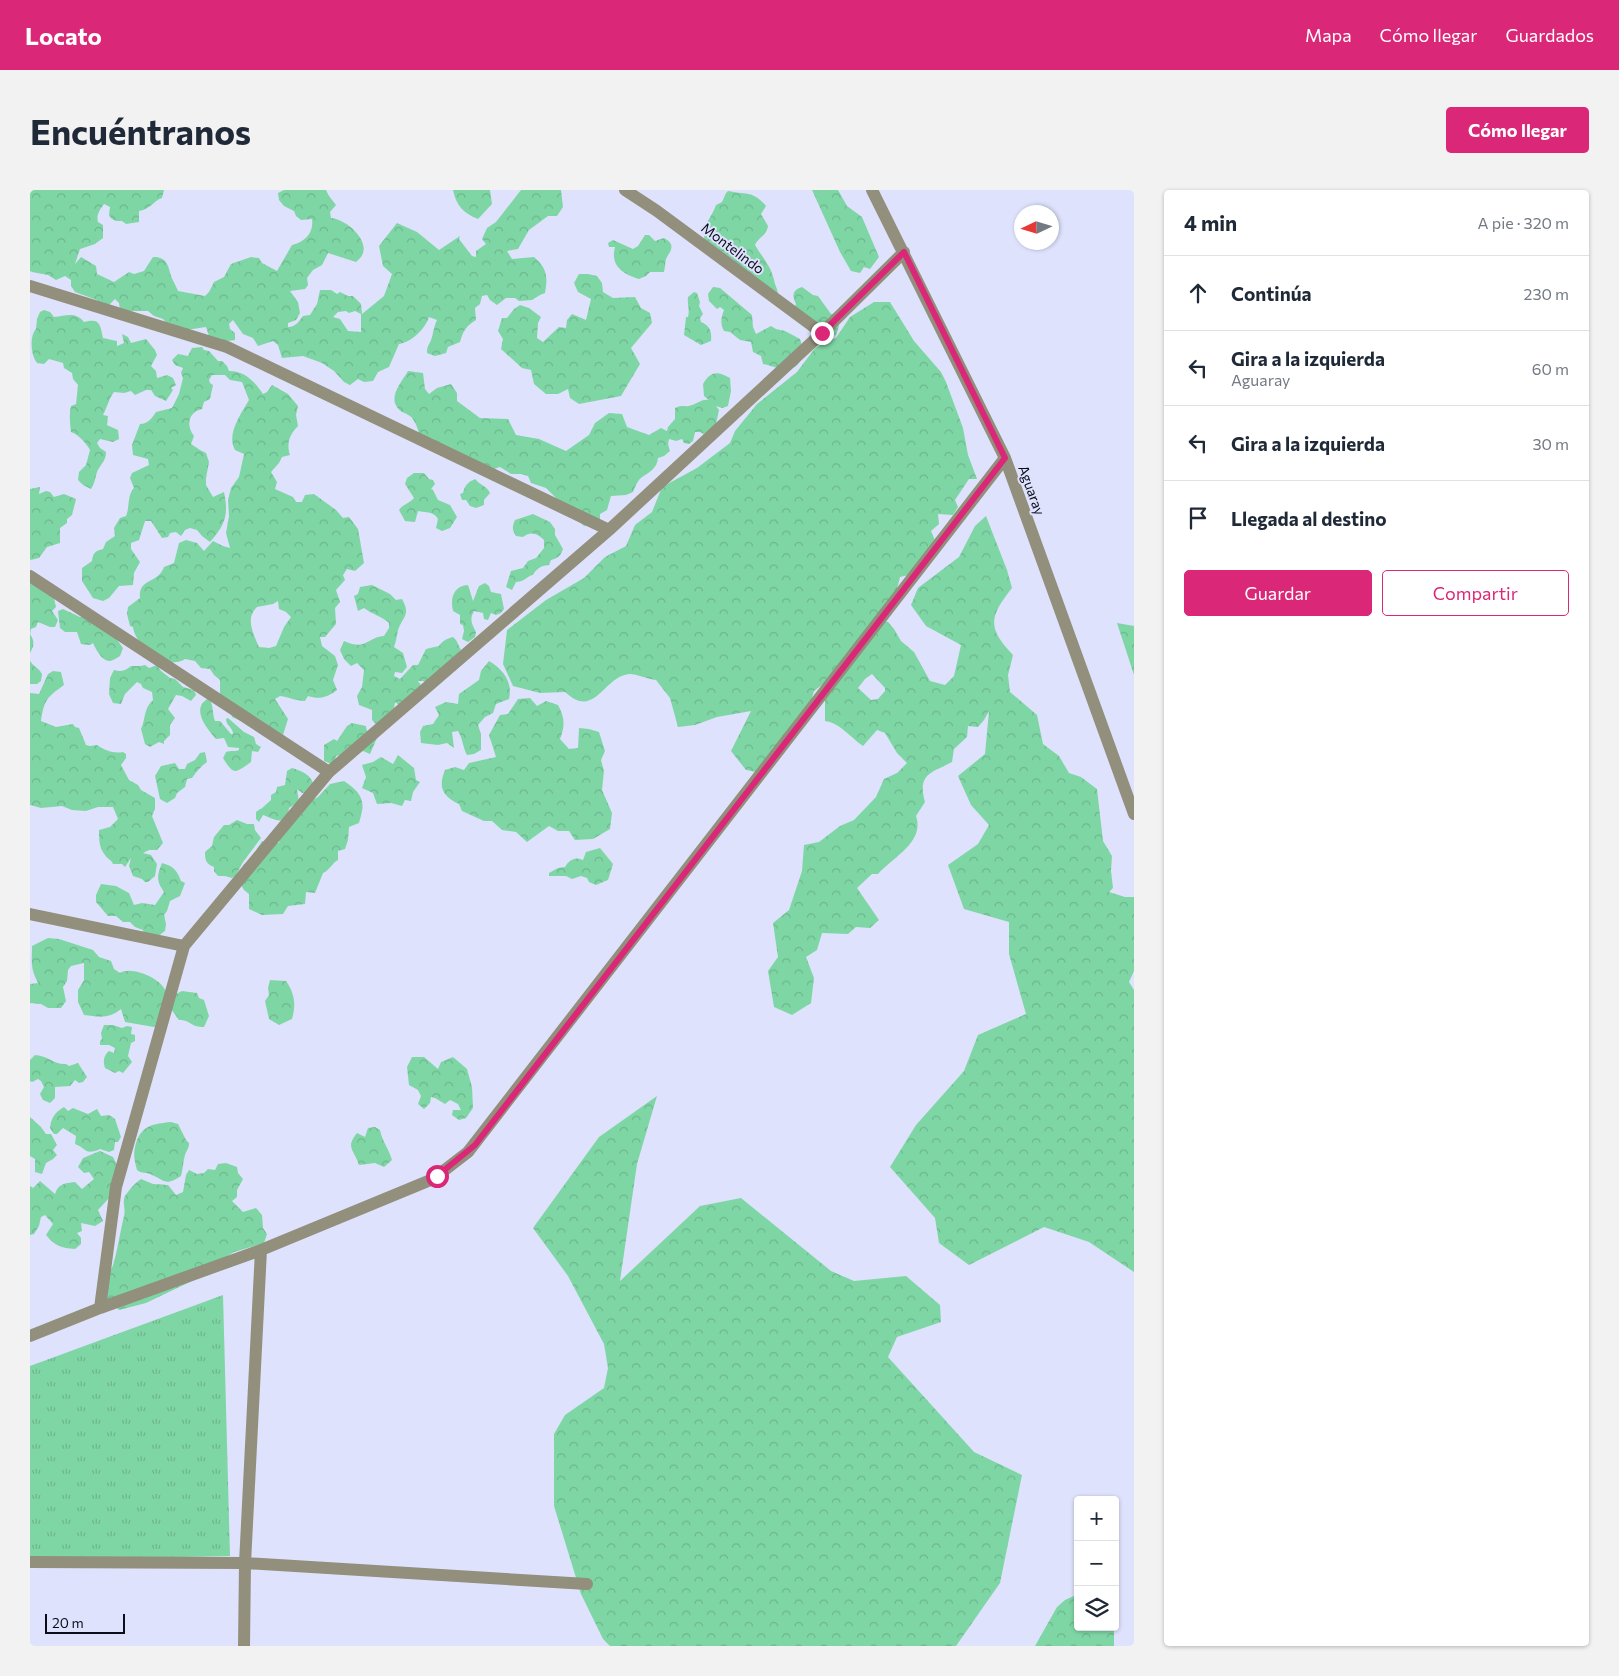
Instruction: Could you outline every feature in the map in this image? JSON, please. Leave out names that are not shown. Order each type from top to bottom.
[{"type":"street","name":"Montelindo","points":[[625,190],[657,211],[822,333]]},
{"type":"street","name":"Aguaray","points":[[872,190],[1005,458],[1134,814]]},
{"type":"street","points":[[100,1308],[116,1187],[184,946],[328,772],[609,530],[822,333],[904,252]]},
{"type":"street","points":[[30,286],[227,347],[609,530]]},
{"type":"street","points":[[30,1336],[100,1308],[261,1250],[433,1179],[475,1145],[1005,458]]},
{"type":"street","points":[[30,576],[328,772]]},
{"type":"street","points":[[30,914],[184,946]]},
{"type":"street","points":[[244,1646],[245,1563],[261,1250]]},
{"type":"street","points":[[30,1562],[245,1563],[587,1584]]},
{"type":"green space","points":[[30,190],[164,190],[162,198],[146,209],[139,211],[139,222],[126,224],[122,221],[113,220],[109,215],[110,207],[104,204],[98,217],[98,222],[103,225],[103,238],[95,244],[80,249],[75,264],[81,257],[96,266],[97,274],[114,282],[129,272],[134,274],[144,271],[153,257],[158,257],[166,262],[178,291],[205,296],[214,282],[224,277],[231,264],[251,257],[259,258],[262,263],[277,271],[292,245],[301,242],[308,236],[312,229],[312,219],[301,220],[294,211],[284,206],[279,200],[278,193],[284,190],[326,190],[336,205],[330,212],[331,218],[343,222],[354,230],[362,241],[363,253],[356,262],[328,253],[322,265],[313,270],[307,278],[308,285],[305,289],[290,291],[298,302],[300,313],[296,320],[288,323],[288,327],[291,327],[303,316],[310,315],[317,304],[320,290],[331,290],[337,294],[340,292],[353,296],[361,304],[362,314],[384,296],[392,274],[383,266],[379,246],[397,223],[417,232],[439,250],[460,236],[459,239],[472,256],[476,257],[476,251],[486,244],[482,239],[487,228],[496,222],[521,190],[561,190],[563,207],[557,216],[548,216],[529,230],[518,249],[507,251],[512,259],[534,257],[542,265],[546,273],[545,293],[532,300],[519,301],[515,298],[506,298],[497,305],[487,295],[482,296],[480,304],[475,308],[476,320],[465,329],[460,342],[448,347],[446,353],[435,356],[427,353],[427,350],[437,320],[429,317],[417,334],[409,341],[399,344],[389,367],[378,372],[373,381],[364,382],[358,379],[350,385],[322,363],[303,356],[282,358],[278,345],[273,341],[258,346],[253,338],[243,334],[233,320],[229,324],[230,329],[235,333],[235,340],[215,343],[209,336],[206,327],[186,330],[168,325],[163,319],[154,316],[148,311],[129,311],[121,316],[119,303],[115,299],[105,309],[98,310],[97,300],[75,292],[71,286],[71,280],[65,276],[56,280],[48,275],[30,271]],"holes":[[[346,311],[349,313],[355,311],[361,314],[361,332],[348,331],[340,319],[333,317],[338,312]]]},
{"type":"green space","points":[[453,190],[490,190],[492,204],[478,219],[461,208]]},
{"type":"green space","points":[[812,190],[838,190],[847,206],[862,217],[879,257],[870,269],[864,267],[860,273],[851,271],[840,252]]},
{"type":"green space","points":[[728,191],[753,195],[766,206],[761,214],[768,226],[767,230],[755,245],[771,270],[778,295],[713,259],[709,254],[704,230],[716,205],[722,202]]},
{"type":"green space","points":[[645,235],[649,235],[655,241],[664,238],[670,243],[671,251],[666,259],[664,272],[650,272],[639,279],[619,268],[614,259],[615,247],[609,247],[608,243],[613,240],[633,249],[638,246]]},
{"type":"green space","points":[[579,274],[597,276],[602,283],[603,292],[613,298],[635,297],[641,308],[650,313],[652,323],[631,348],[640,364],[621,396],[579,404],[570,398],[568,389],[558,394],[546,394],[534,384],[531,370],[522,368],[501,349],[503,339],[498,331],[502,318],[507,318],[520,305],[529,308],[541,317],[538,323],[537,338],[543,342],[559,327],[566,328],[567,320],[572,314],[586,320],[591,299],[578,292],[574,283]]},
{"type":"green space","points":[[713,287],[720,288],[752,315],[756,334],[771,326],[800,339],[802,355],[798,365],[794,368],[782,369],[763,364],[761,356],[753,352],[751,342],[740,340],[730,332],[724,331],[721,321],[724,310],[720,307],[717,309],[709,301],[708,294]]},
{"type":"green space","points":[[802,287],[813,295],[818,296],[831,314],[834,314],[839,326],[836,335],[828,337],[819,336],[793,312],[796,304],[794,294],[796,290]]},
{"type":"green space","points":[[694,292],[697,293],[700,302],[699,306],[703,314],[700,318],[701,322],[710,329],[711,334],[711,341],[701,345],[684,335],[686,317],[689,314],[688,297]]},
{"type":"green space","points":[[874,302],[890,302],[914,341],[941,372],[963,428],[968,455],[977,479],[969,479],[955,500],[958,507],[953,515],[938,514],[939,524],[931,531],[936,543],[913,574],[900,577],[897,589],[832,677],[814,691],[811,701],[756,772],[746,770],[731,751],[751,711],[717,717],[695,725],[678,727],[670,698],[656,680],[632,674],[620,677],[592,699],[584,701],[575,699],[565,692],[540,693],[513,686],[503,664],[507,630],[546,600],[584,578],[605,557],[626,546],[635,525],[652,512],[662,487],[697,468],[730,443],[735,431],[757,404],[797,372],[815,348],[836,338],[850,317]]},
{"type":"green space","points":[[44,310],[50,312],[54,317],[74,315],[84,322],[96,322],[100,326],[103,338],[117,341],[117,346],[124,343],[122,334],[128,337],[131,343],[146,339],[157,355],[151,366],[156,371],[157,378],[167,375],[173,378],[176,385],[171,388],[173,390],[166,401],[155,396],[151,390],[135,395],[131,391],[124,393],[114,392],[103,415],[108,416],[107,425],[118,430],[119,439],[113,442],[100,439],[97,443],[106,454],[91,489],[78,480],[79,472],[86,465],[90,450],[77,435],[71,432],[70,409],[71,406],[76,404],[78,385],[73,379],[72,373],[64,368],[63,363],[49,359],[44,364],[37,363],[33,355],[33,336],[37,319],[40,312]]},
{"type":"green space","points":[[202,347],[204,350],[209,351],[218,361],[222,361],[227,366],[229,371],[235,371],[249,378],[263,394],[272,385],[288,394],[298,406],[296,415],[298,426],[290,439],[288,447],[290,455],[282,457],[271,472],[277,482],[275,489],[293,497],[296,502],[302,502],[305,495],[314,494],[336,510],[343,518],[349,517],[358,529],[364,563],[355,571],[347,569],[343,575],[345,580],[336,590],[340,602],[335,608],[336,624],[325,637],[320,637],[322,646],[335,656],[338,665],[333,680],[337,690],[324,697],[308,696],[305,701],[280,696],[275,699],[288,719],[283,735],[232,717],[230,709],[220,696],[220,680],[210,669],[201,668],[195,661],[185,659],[178,662],[170,662],[153,655],[139,642],[133,627],[130,626],[127,614],[128,607],[140,598],[142,587],[157,576],[164,567],[174,563],[179,543],[186,540],[197,543],[204,551],[213,541],[230,548],[226,533],[229,516],[228,500],[231,488],[239,477],[244,454],[235,450],[232,437],[236,424],[249,400],[242,382],[230,380],[225,375],[212,375],[209,380],[213,385],[210,399],[204,402],[202,409],[191,416],[189,424],[194,436],[191,444],[206,453],[209,462],[206,485],[213,497],[224,492],[226,513],[222,525],[215,536],[210,542],[197,530],[190,528],[185,530],[181,536],[176,532],[162,538],[151,521],[145,521],[139,540],[131,543],[131,549],[140,562],[134,573],[133,585],[119,586],[109,598],[103,601],[93,598],[82,581],[82,568],[92,561],[95,553],[103,549],[106,542],[115,536],[114,528],[120,518],[126,516],[130,494],[134,488],[130,478],[132,473],[149,465],[148,459],[133,455],[132,445],[140,424],[148,422],[156,412],[172,408],[179,394],[183,378],[181,373],[183,368],[175,365],[172,360],[178,354],[188,356],[192,348]],"holes":[[[278,601],[279,609],[291,617],[284,627],[276,646],[269,648],[259,647],[251,626],[253,611],[257,607],[273,604]]]},
{"type":"green space","points":[[408,371],[423,373],[425,389],[429,394],[437,388],[451,384],[457,393],[457,401],[480,418],[508,419],[516,435],[539,439],[566,451],[589,435],[595,423],[609,413],[622,414],[627,427],[649,435],[661,428],[667,431],[675,419],[675,408],[709,400],[704,396],[703,384],[712,375],[718,373],[730,378],[731,391],[728,406],[722,408],[716,406],[719,410],[714,433],[705,435],[695,432],[693,441],[689,444],[684,443],[682,439],[676,441],[669,439],[670,451],[658,458],[654,468],[640,479],[633,492],[626,495],[611,496],[607,510],[600,514],[600,521],[594,525],[584,526],[546,488],[531,483],[528,476],[511,474],[500,467],[491,470],[420,436],[413,419],[402,412],[395,402],[396,392]]},
{"type":"green space","points":[[414,473],[424,473],[429,479],[433,480],[435,484],[431,489],[438,500],[450,505],[457,517],[450,528],[442,531],[436,528],[438,519],[432,513],[427,512],[418,511],[415,522],[405,521],[399,510],[414,498],[405,484],[407,478]]},
{"type":"green space","points":[[475,479],[488,489],[490,493],[484,500],[484,505],[476,508],[470,506],[466,500],[462,500],[460,494],[463,493],[470,481]]},
{"type":"green space","points":[[40,487],[39,494],[46,491],[50,492],[54,497],[64,494],[76,499],[72,515],[67,519],[67,523],[60,528],[60,543],[47,547],[39,558],[31,560],[30,489]]},
{"type":"green space","points":[[533,514],[550,522],[563,549],[559,556],[551,560],[549,565],[538,569],[533,575],[522,581],[516,582],[512,590],[506,587],[511,571],[523,568],[528,561],[536,558],[544,548],[544,540],[539,536],[531,533],[523,537],[516,536],[513,530],[515,520]]},
{"type":"green space","points":[[986,516],[1012,588],[999,607],[994,622],[995,630],[999,637],[1013,655],[1008,675],[1010,692],[1037,715],[1043,744],[1059,756],[1069,773],[1081,777],[1097,789],[1103,841],[1112,856],[1113,888],[1109,892],[1125,897],[1134,897],[1134,971],[1129,982],[1134,990],[1134,1272],[1089,1242],[1044,1227],[969,1265],[939,1243],[935,1218],[890,1167],[916,1125],[964,1071],[978,1035],[1026,1014],[1009,954],[1009,922],[964,909],[948,865],[978,844],[989,825],[971,805],[958,776],[985,754],[989,711],[978,727],[968,726],[967,737],[954,749],[952,762],[928,775],[925,780],[923,792],[925,802],[916,816],[918,825],[912,841],[878,874],[872,874],[857,888],[879,920],[870,928],[856,927],[848,934],[822,933],[817,950],[806,957],[814,978],[811,1003],[792,1015],[774,1007],[768,971],[778,957],[773,923],[789,910],[802,871],[804,845],[819,842],[840,826],[854,820],[876,797],[884,779],[897,773],[907,763],[897,753],[885,733],[877,730],[863,746],[840,727],[825,721],[825,700],[883,621],[888,622],[901,641],[914,652],[930,681],[945,685],[954,676],[961,645],[926,626],[911,605],[918,588],[959,557],[975,526]],"holes":[[[872,674],[885,688],[885,691],[878,699],[871,700],[858,688]]]},
{"type":"green space","points":[[30,578],[53,594],[56,607],[52,611],[58,620],[55,627],[38,622],[36,627],[31,629],[30,634]]},
{"type":"green space","points":[[485,583],[489,586],[491,592],[501,594],[504,609],[496,615],[491,613],[488,620],[484,619],[483,613],[474,611],[471,619],[476,632],[475,637],[468,642],[462,639],[463,625],[460,624],[460,615],[453,611],[452,598],[459,588],[468,585],[473,601],[479,586]]},
{"type":"green space","points":[[372,585],[390,594],[396,600],[402,599],[405,604],[406,612],[398,630],[394,647],[403,653],[407,667],[402,673],[395,672],[394,676],[400,679],[413,665],[418,665],[426,649],[439,646],[449,638],[453,637],[456,640],[461,650],[428,684],[418,681],[423,688],[402,707],[395,702],[394,708],[378,726],[372,720],[372,710],[359,705],[357,696],[362,687],[364,670],[357,663],[351,666],[344,659],[340,650],[344,641],[357,645],[362,644],[384,636],[389,628],[389,623],[364,608],[358,611],[354,596],[358,594],[360,587]]},
{"type":"green space","points":[[63,609],[80,617],[89,612],[115,637],[123,648],[120,656],[110,661],[106,660],[101,656],[93,643],[90,645],[81,644],[77,632],[65,632],[60,628],[58,611]]},
{"type":"green space","points":[[1117,623],[1134,626],[1134,675]]},
{"type":"green space","points":[[30,634],[33,644],[30,653]]},
{"type":"green space","points":[[30,661],[42,674],[41,681],[37,684],[30,684]]},
{"type":"green space","points":[[489,661],[503,672],[510,687],[510,693],[509,699],[496,704],[493,713],[485,717],[478,725],[481,734],[481,750],[467,755],[458,731],[452,732],[454,748],[447,743],[438,745],[421,743],[420,732],[423,726],[433,724],[439,715],[435,707],[446,702],[458,704],[459,694],[479,680],[481,671]]},
{"type":"green space","points":[[145,665],[149,668],[157,665],[161,671],[170,678],[175,679],[183,687],[194,690],[196,695],[191,701],[176,695],[168,709],[175,718],[170,725],[170,735],[164,741],[164,744],[159,742],[150,747],[145,744],[141,729],[146,710],[153,700],[152,692],[143,688],[137,682],[125,694],[121,704],[113,703],[109,694],[110,678],[114,670],[123,671],[131,666]]},
{"type":"green space","points":[[53,671],[61,672],[64,685],[47,700],[43,708],[41,721],[56,727],[73,724],[79,728],[86,745],[97,745],[109,751],[126,754],[126,758],[121,765],[129,780],[155,798],[155,809],[152,816],[163,843],[157,850],[149,850],[143,853],[151,855],[157,864],[155,876],[148,882],[133,876],[129,866],[131,858],[125,867],[122,864],[113,864],[106,857],[102,849],[99,840],[99,830],[110,827],[118,819],[113,807],[98,807],[86,811],[72,810],[62,806],[41,808],[30,805],[30,693],[39,694],[48,674]]},
{"type":"green space","points":[[209,698],[215,721],[220,721],[233,734],[226,721],[228,718],[244,732],[254,737],[256,744],[261,747],[258,752],[252,751],[251,762],[238,770],[232,770],[223,758],[226,752],[237,751],[239,748],[228,747],[224,738],[216,739],[204,724],[200,712],[203,702]]},
{"type":"green space","points":[[530,698],[537,706],[546,701],[558,705],[564,722],[560,739],[569,749],[578,748],[579,728],[599,732],[605,751],[601,760],[604,771],[602,790],[612,813],[610,829],[593,839],[575,840],[569,831],[558,831],[549,826],[527,842],[516,832],[502,830],[492,821],[484,821],[462,811],[459,804],[449,798],[443,790],[442,781],[445,770],[455,767],[464,770],[469,763],[496,757],[489,735],[500,715],[508,714],[518,699]]},
{"type":"green space","points":[[352,723],[366,726],[369,734],[377,738],[370,754],[363,751],[336,756],[334,765],[324,761],[324,745],[334,739],[337,741],[347,726]]},
{"type":"green space","points":[[205,752],[207,762],[192,778],[187,779],[185,787],[177,793],[175,798],[167,803],[160,799],[155,776],[161,766],[175,763],[179,769],[185,769],[187,764],[195,760],[200,753]]},
{"type":"green space","points":[[398,755],[414,768],[416,780],[420,782],[413,792],[411,801],[405,800],[402,806],[391,803],[377,804],[373,793],[362,788],[366,777],[362,765],[373,762],[381,757],[393,764]]},
{"type":"green space","points":[[292,768],[304,773],[313,783],[308,793],[302,793],[297,789],[299,802],[289,808],[286,818],[283,820],[276,820],[263,815],[259,822],[256,819],[256,812],[271,800],[271,795],[276,792],[277,787],[285,785],[287,771]]},
{"type":"green space","points":[[344,781],[361,797],[363,806],[361,816],[359,823],[349,827],[345,849],[338,851],[338,860],[323,873],[315,893],[306,892],[305,904],[288,906],[283,914],[262,915],[249,909],[249,894],[238,880],[244,864],[248,863],[262,841],[279,843],[281,829],[307,803],[318,797],[330,784]]},
{"type":"green space","points":[[237,820],[247,824],[254,824],[255,830],[261,838],[236,875],[232,878],[218,876],[214,871],[214,867],[206,861],[205,852],[212,846],[214,837],[224,825],[229,825]]},
{"type":"green space","points":[[600,848],[613,864],[608,880],[596,885],[581,876],[572,879],[566,876],[549,876],[549,873],[558,868],[565,867],[572,859],[583,860],[586,852]]},
{"type":"green space","points":[[162,863],[174,869],[181,881],[185,883],[180,896],[170,901],[164,915],[165,931],[153,940],[144,938],[143,930],[135,927],[130,922],[123,922],[116,916],[108,916],[96,902],[96,895],[101,884],[116,886],[129,893],[134,905],[142,903],[155,905],[164,892],[158,878]]},
{"type":"green space","points":[[48,938],[59,939],[93,950],[99,957],[111,961],[114,969],[120,973],[125,971],[139,972],[159,982],[166,992],[167,1024],[154,1027],[125,1022],[121,1009],[108,1016],[84,1015],[78,1002],[78,990],[84,980],[84,963],[71,966],[68,970],[67,981],[63,987],[66,1001],[61,1008],[48,1008],[41,1004],[30,1003],[30,984],[38,983],[33,969],[32,946]]},
{"type":"green space","points":[[270,980],[286,981],[294,1000],[292,1019],[279,1025],[269,1019],[265,1001],[269,995]]},
{"type":"green space","points":[[182,991],[197,993],[199,998],[204,1000],[209,1016],[204,1027],[179,1020],[171,1009],[174,995]]},
{"type":"green space","points":[[104,1025],[122,1028],[132,1027],[131,1034],[135,1035],[135,1041],[131,1043],[128,1056],[132,1062],[123,1073],[119,1071],[115,1073],[105,1068],[104,1061],[106,1055],[109,1051],[114,1053],[115,1048],[109,1045],[100,1045]]},
{"type":"green space","points":[[35,1055],[69,1066],[78,1063],[87,1077],[83,1082],[79,1083],[75,1080],[70,1086],[55,1087],[55,1098],[50,1103],[43,1100],[40,1094],[44,1087],[41,1081],[38,1079],[30,1081],[30,1060]]},
{"type":"green space","points":[[412,1057],[424,1057],[438,1069],[441,1062],[453,1057],[467,1069],[472,1087],[473,1108],[466,1118],[459,1120],[452,1115],[453,1110],[461,1110],[458,1104],[450,1100],[445,1104],[431,1097],[430,1103],[424,1109],[418,1104],[421,1096],[418,1090],[409,1085],[407,1067]]},
{"type":"green space","points":[[657,1096],[637,1164],[620,1281],[700,1206],[741,1198],[831,1271],[854,1281],[906,1276],[940,1305],[941,1322],[897,1337],[888,1357],[974,1452],[1022,1475],[1000,1583],[956,1646],[610,1646],[603,1639],[581,1594],[554,1506],[554,1434],[565,1415],[604,1388],[608,1368],[604,1344],[568,1276],[533,1228],[599,1137]]},
{"type":"green space","points":[[64,1107],[68,1111],[73,1108],[88,1114],[97,1109],[101,1116],[109,1115],[115,1119],[121,1137],[118,1142],[115,1142],[114,1150],[109,1152],[100,1149],[88,1152],[75,1144],[76,1136],[63,1128],[57,1134],[54,1134],[50,1128],[51,1121],[56,1113]]},
{"type":"green space","points":[[30,1117],[46,1134],[51,1134],[57,1145],[53,1150],[57,1155],[46,1163],[42,1174],[35,1172],[35,1159],[30,1156]]},
{"type":"green space","points":[[171,1122],[178,1124],[189,1145],[184,1157],[181,1176],[168,1182],[137,1170],[134,1153],[141,1132],[149,1126]]},
{"type":"green space","points":[[375,1127],[380,1130],[392,1160],[384,1167],[375,1163],[359,1165],[351,1145],[353,1138],[357,1133],[365,1137],[368,1128]]},
{"type":"green space","points":[[100,1151],[113,1157],[117,1165],[110,1197],[98,1210],[103,1221],[95,1226],[81,1223],[82,1231],[77,1233],[81,1238],[81,1244],[75,1249],[59,1246],[49,1239],[46,1235],[53,1224],[45,1215],[41,1217],[39,1226],[34,1234],[30,1235],[30,1186],[33,1188],[40,1181],[55,1194],[62,1185],[75,1182],[82,1189],[94,1179],[89,1172],[84,1173],[78,1167],[83,1158]]},
{"type":"green space","points":[[226,1163],[237,1167],[238,1173],[243,1179],[237,1190],[237,1197],[232,1201],[243,1212],[256,1208],[262,1215],[263,1228],[267,1234],[264,1243],[234,1252],[213,1265],[196,1279],[146,1303],[119,1310],[107,1302],[105,1279],[115,1259],[124,1213],[124,1199],[130,1189],[141,1179],[153,1184],[168,1185],[176,1195],[183,1192],[186,1175],[189,1170],[197,1174],[204,1173],[208,1169],[215,1170],[218,1164]]},
{"type":"green space","points":[[223,1295],[230,1556],[30,1560],[30,1366]]},
{"type":"green space","points":[[1074,1596],[1074,1631],[1114,1631],[1114,1646],[1035,1646],[1057,1607]]},
{"type":"route","points":[[437,1176],[475,1145],[1005,458],[904,252],[822,333]]}]
